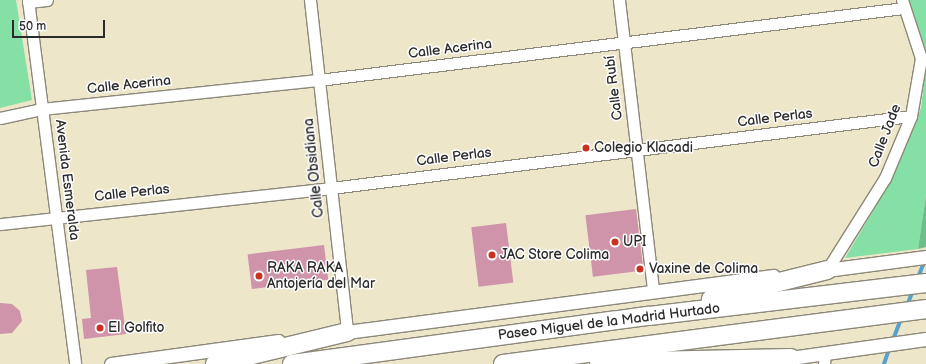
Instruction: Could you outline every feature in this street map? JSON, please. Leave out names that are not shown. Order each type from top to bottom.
[{"type":"highway","points":[[648,316],[827,270]]},
{"type":"highway","name":"Paseo Miguel de la Madrid Hurtado","points":[[292,364],[648,316],[926,283]]},
{"type":"highway","name":"Paseo Miguel de la Madrid Hurtado","points":[[507,364],[926,309]]},
{"type":"highway","points":[[215,364],[347,332]]},
{"type":"highway","points":[[507,364],[791,358]]},
{"type":"street","points":[[28,1],[47,0]]},
{"type":"street","name":"Calle Obsidiana","points":[[310,0],[347,332]]},
{"type":"street","name":"Calle Rubí","points":[[619,0],[653,291]]},
{"type":"street","name":"Avenida Esmeralda","points":[[28,1],[75,364]]},
{"type":"street","name":"Calle Acerina","points":[[0,118],[42,109],[319,80],[624,43],[903,4]]},
{"type":"street","name":"Calle Jade","points":[[827,270],[885,178],[911,116],[921,58],[903,4]]},
{"type":"street","name":"Calle Perlas","points":[[0,224],[56,216],[331,188],[911,116]]},
{"type":"street","points":[[111,364],[653,291],[926,257]]},
{"type":"street","points":[[741,364],[791,358],[825,358],[870,347],[926,339]]},
{"type":"green space","points":[[0,0],[16,0],[32,100],[0,108]]},
{"type":"green space","points":[[909,0],[926,0],[926,51]]},
{"type":"green space","points":[[926,67],[926,195],[918,249],[845,258],[875,208],[904,148],[921,108]]},
{"type":"green space","points":[[926,195],[926,247],[918,249]]},
{"type":"building","name":"UPI","points":[[636,209],[644,271],[593,277],[585,215]]},
{"type":"building","name":"JAC Store Colima","points":[[506,223],[513,283],[479,287],[471,227]]},
{"type":"building","points":[[324,245],[328,280],[252,289],[248,254]]},
{"type":"building","points":[[117,267],[126,334],[84,339],[82,319],[91,318],[86,270]]},
{"type":"building","points":[[0,303],[12,304],[20,311],[22,321],[12,333],[0,334]]},
{"type":"waterway","points":[[918,278],[925,260]]},
{"type":"waterway","points":[[907,306],[913,290]]},
{"type":"waterway","points":[[893,340],[902,317]]},
{"type":"waterway","points":[[884,364],[890,347]]},
{"type":"place","name":"Colegio Klacadi","points":[[586,148]]},
{"type":"place","name":"UPI","points":[[615,242]]},
{"type":"place","name":"JAC Store Colima","points":[[492,255]]},
{"type":"place","name":"Vaxine de Colima","points":[[640,269]]},
{"type":"place","name":"RAKA RAKA Antojería del Mar","points":[[259,276]]},
{"type":"place","name":"El Golfito","points":[[100,328]]}]
